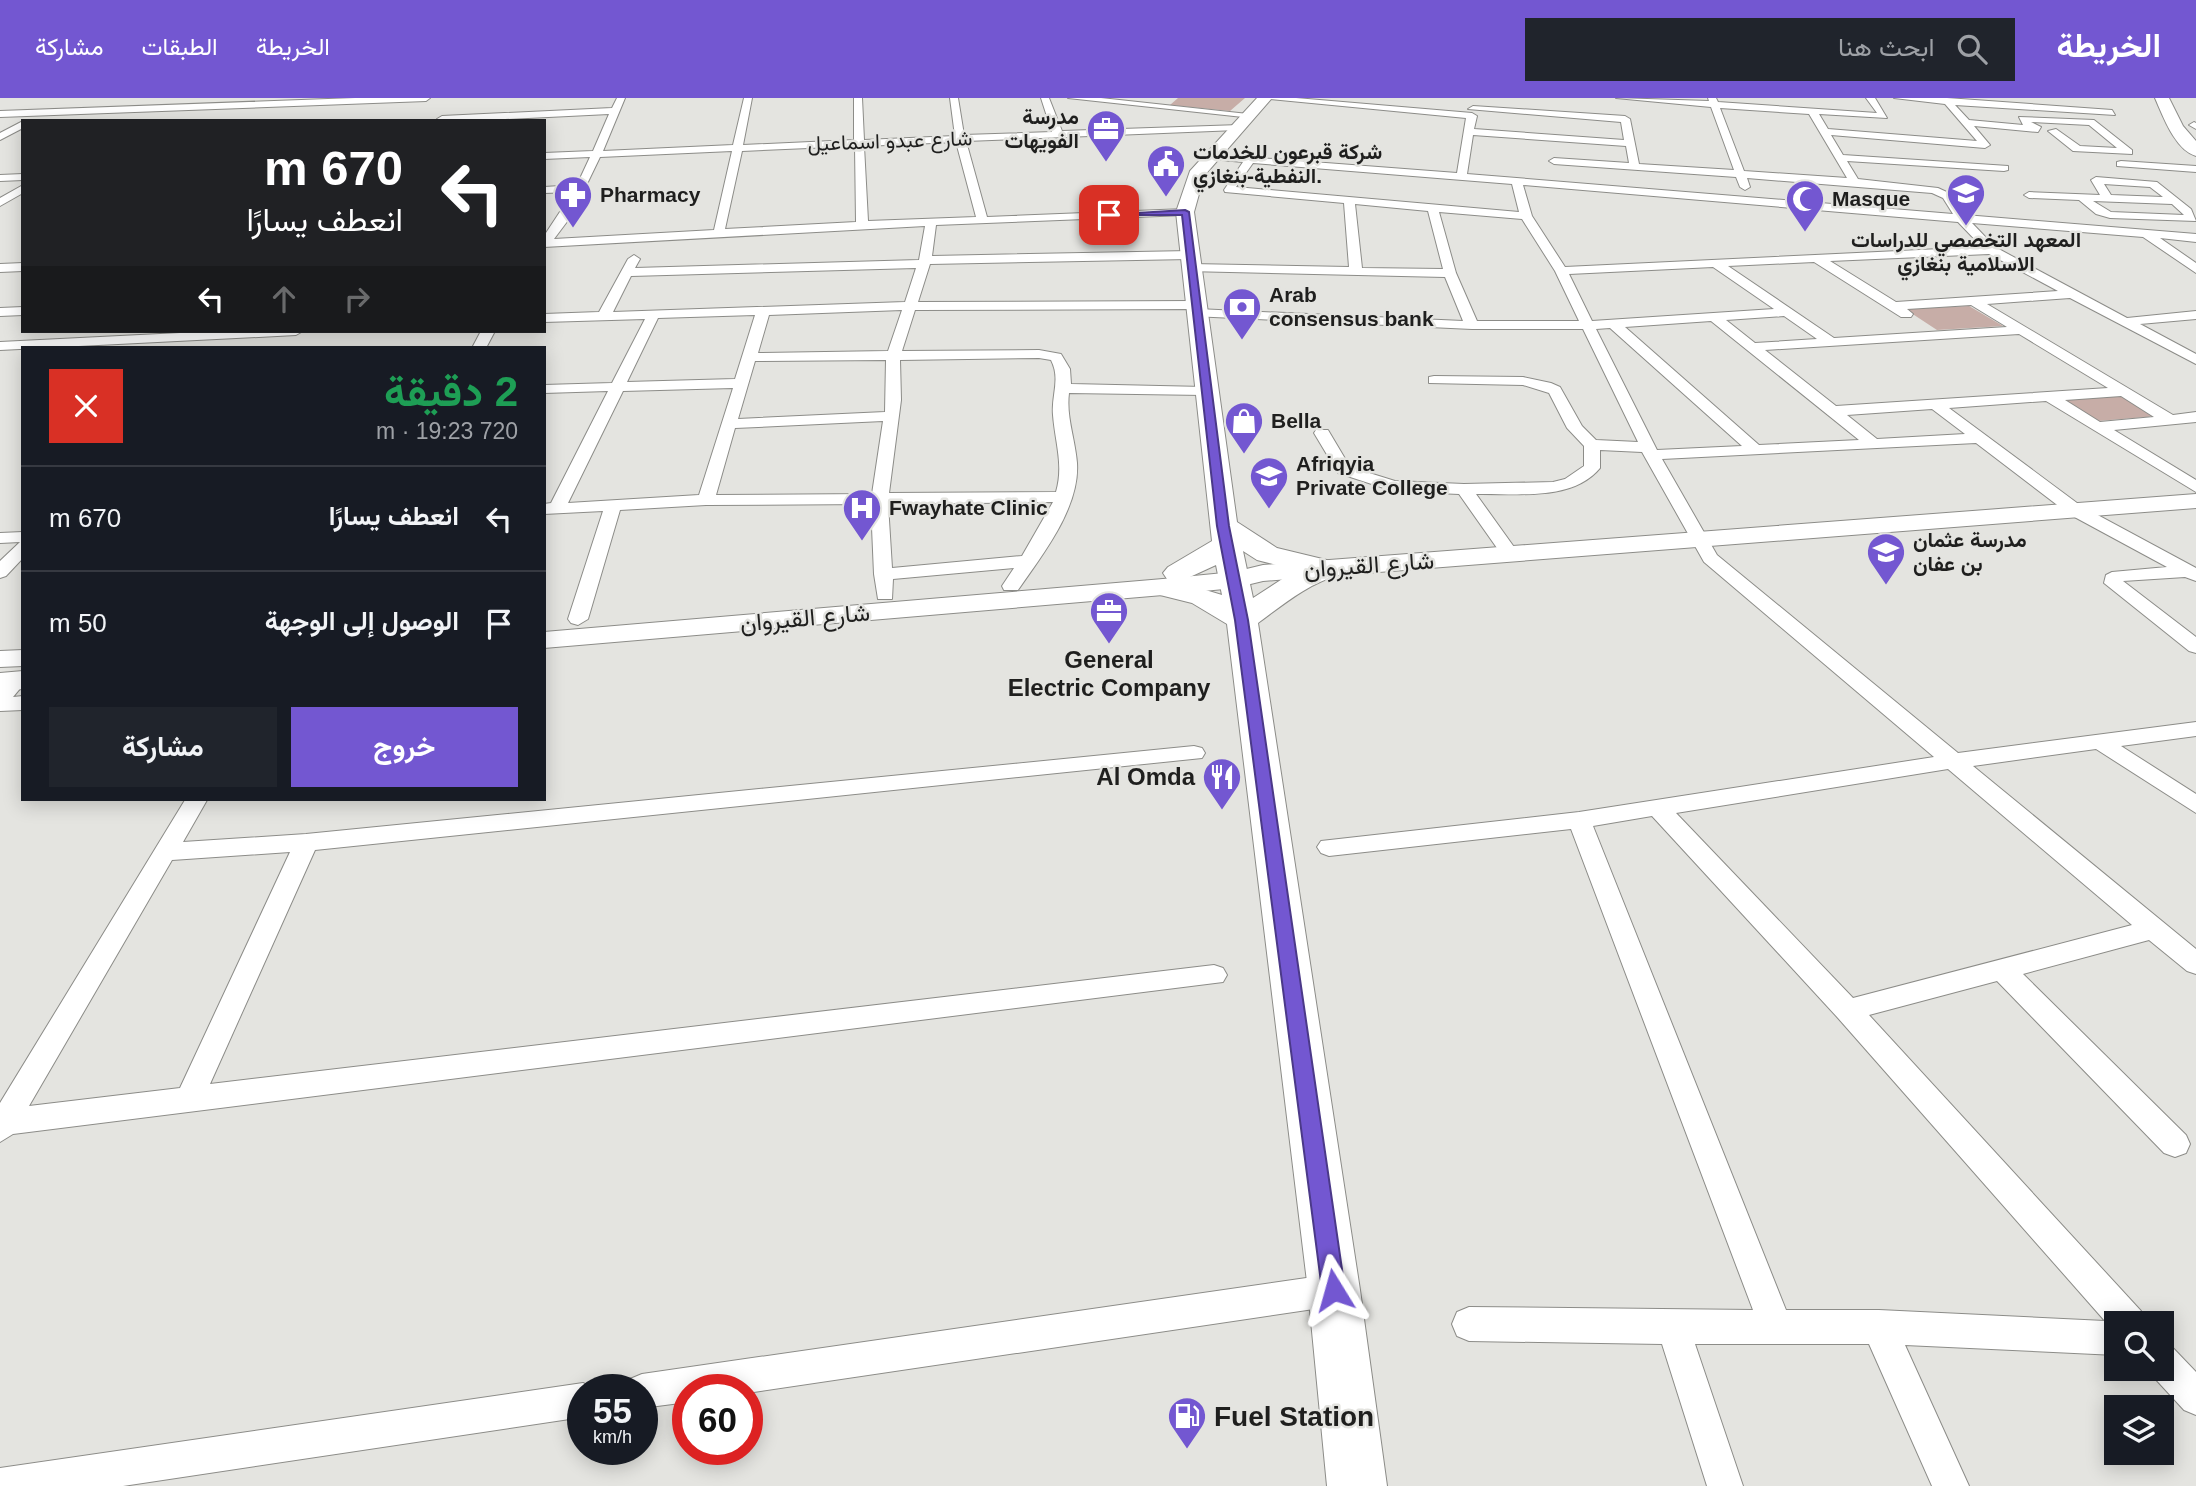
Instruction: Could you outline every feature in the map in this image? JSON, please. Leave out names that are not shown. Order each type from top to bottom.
[{"type":"main road","points":[[2162,98],[2176,127],[2196,151]]},
{"type":"main road","points":[[2180,98],[2195,126]]},
{"type":"main road","points":[[1253,119],[1211,156],[1196,175],[1185,212],[1204,391],[1235,558],[1334,1290],[1357,1486]]},
{"type":"main road","name":"شارع القيروان","points":[[1235,558],[1324,570],[2196,501]]},
{"type":"main road","points":[[546,622],[884,585],[1012,586],[1170,580],[1208,558],[1268,554],[1324,570]]},
{"type":"main road","points":[[1242,620],[1286,588],[1324,570]]},
{"type":"main road","points":[[1170,580],[1242,620]]},
{"type":"main road","name":"شارع القيروان","points":[[546,640],[1170,580]]},
{"type":"street","points":[[0,107],[161,100],[426,98]]},
{"type":"street","points":[[546,241],[554,234],[579,188],[621,98]]},
{"type":"street","points":[[719,232],[748,98]]},
{"type":"street","points":[[858,98],[862,225]]},
{"type":"street","points":[[954,98],[960,138],[982,220]]},
{"type":"street","points":[[1045,98],[1058,134]]},
{"type":"street","points":[[1072,98],[1148,118],[1253,119],[1307,100],[1552,110],[1625,119]]},
{"type":"street","points":[[1383,98],[1398,99]]},
{"type":"street","points":[[1634,167],[1621,98],[1714,102],[1884,116]]},
{"type":"street","points":[[1870,98],[1900,138]]},
{"type":"street","points":[[1898,98],[2033,102],[2112,113]]},
{"type":"street","points":[[341,114],[358,99]]},
{"type":"street","points":[[131,119],[161,100]]},
{"type":"street","points":[[0,114],[148,108],[252,100]]},
{"type":"street","points":[[232,119],[252,100]]},
{"type":"street","points":[[1943,100],[1967,123],[2061,229]]},
{"type":"street","points":[[1714,102],[1750,203]]},
{"type":"street","points":[[31,119],[58,104]]},
{"type":"street","points":[[442,119],[450,108]]},
{"type":"street","points":[[1461,179],[1473,108]]},
{"type":"street","points":[[460,119],[615,111]]},
{"type":"street","points":[[1812,111],[1854,182]]},
{"type":"street","name":"شارع عبدو اسماعيل","points":[[546,156],[1058,134],[1148,118],[1253,119]]},
{"type":"street","points":[[1253,119],[1229,190],[1362,190],[1461,179],[2196,238]]},
{"type":"street","points":[[1253,119],[1362,190],[1433,209],[1526,216]]},
{"type":"street","points":[[2032,128],[2022,119],[2087,121],[2110,136],[2127,153],[2077,149],[2053,131]]},
{"type":"street","points":[[1967,123],[2070,133]]},
{"type":"street","points":[[0,137],[21,125]]},
{"type":"street","points":[[1469,132],[1630,143]]},
{"type":"street","points":[[1826,132],[1986,145]]},
{"type":"street","points":[[2083,134],[2110,136]]},
{"type":"street","points":[[1554,138],[1556,187]]},
{"type":"street","points":[[1840,158],[2017,182],[2083,198],[2110,215],[2192,219],[2153,184],[2096,180],[2106,196]]},
{"type":"street","points":[[1554,160],[1940,191],[1991,250],[2196,360]]},
{"type":"street","points":[[2121,164],[2196,169]]},
{"type":"street","points":[[0,178],[21,177]]},
{"type":"street","points":[[1517,184],[1526,216],[1561,271],[1650,451],[1710,558],[2196,964]]},
{"type":"street","points":[[546,190],[579,188]]},
{"type":"street","points":[[0,203],[21,189]]},
{"type":"street","points":[[1356,272],[1362,190]]},
{"type":"street","points":[[2083,198],[2106,196],[2174,201]]},
{"type":"street","points":[[1433,209],[1450,273],[1472,325]]},
{"type":"street","points":[[546,243],[862,225],[1185,212]]},
{"type":"street","points":[[931,222],[925,262],[893,357],[895,386],[879,501],[884,585],[1027,561]]},
{"type":"street","points":[[2147,235],[2196,269]]},
{"type":"street","points":[[604,316],[645,237]]},
{"type":"street","points":[[1561,271],[1991,250]]},
{"type":"street","points":[[1819,260],[1938,335]]},
{"type":"street","points":[[628,272],[925,262],[1191,262],[1356,272],[1450,273]]},
{"type":"street","points":[[1718,265],[1831,342]]},
{"type":"street","points":[[0,268],[21,267]]},
{"type":"street","points":[[1893,306],[2070,294]]},
{"type":"street","points":[[1972,300],[2169,419]]},
{"type":"street","points":[[546,318],[911,306],[1196,309],[1472,325],[1615,325],[1787,312]]},
{"type":"street","points":[[0,312],[21,311]]},
{"type":"street","points":[[706,500],[763,312]]},
{"type":"street","points":[[550,509],[653,315]]},
{"type":"street","points":[[2122,322],[2196,315]]},
{"type":"street","points":[[1714,317],[1873,443]]},
{"type":"street","points":[[1615,325],[1756,450]]},
{"type":"street","points":[[1751,347],[2021,330]]},
{"type":"street","points":[[69,342],[81,333]]},
{"type":"street","points":[[0,346],[234,333]]},
{"type":"street","points":[[221,346],[234,333]]},
{"type":"street","points":[[750,357],[1056,357],[1063,365],[1065,388],[1060,408],[1069,467],[1063,497],[1012,586]]},
{"type":"street","points":[[1434,380],[1523,381],[1546,386],[1555,390],[1575,428],[1592,445],[1650,451],[1756,450],[1979,438]]},
{"type":"street","points":[[546,389],[742,383]]},
{"type":"street","points":[[1065,388],[1204,391]]},
{"type":"street","points":[[1834,411],[2122,391]]},
{"type":"street","points":[[2049,397],[2196,488]]},
{"type":"street","points":[[1936,405],[2075,510],[2191,573]]},
{"type":"street","points":[[729,425],[891,416]]},
{"type":"street","points":[[2095,426],[2196,417]]},
{"type":"street","points":[[1322,433],[1344,470],[1393,486],[1464,489],[1571,483],[1592,468],[1592,445]]},
{"type":"street","points":[[1464,489],[1510,554]]},
{"type":"street","points":[[550,509],[706,500],[879,501],[1063,497]]},
{"type":"street","points":[[578,619],[613,505]]},
{"type":"street","points":[[0,538],[21,537]]},
{"type":"street","points":[[0,572],[21,549]]},
{"type":"street","points":[[2191,573],[2119,576],[2113,579],[2113,583],[2196,647]]},
{"type":"street","points":[[1329,847],[1579,820],[1951,761],[2196,729]]},
{"type":"street","points":[[2100,741],[2196,805]]},
{"type":"street","points":[[166,852],[306,842],[1194,753]]},
{"type":"street","points":[[2,1125],[195,801]]},
{"type":"street","points":[[1658,808],[1848,1010],[2118,1311]]},
{"type":"street","points":[[1579,820],[1776,1326]]},
{"type":"street","points":[[190,1098],[306,842]]},
{"type":"street","points":[[1848,1010],[2153,929]]},
{"type":"street","points":[[2002,969],[2175,1144]]},
{"type":"street","points":[[2,1125],[190,1098],[1214,975]]},
{"type":"street","points":[[658,1389],[1334,1290]]},
{"type":"street","points":[[1469,1324],[1879,1326],[2104,1337]]},
{"type":"street","points":[[1879,1326],[1951,1486]]},
{"type":"street","points":[[1673,1327],[1725,1486]]},
{"type":"street","points":[[2174,1374],[2196,1398]]},
{"type":"street","points":[[0,1486],[567,1402]]},
{"type":"shaded area","points":[[1178,98],[1245,98],[1230,111],[1170,105]]},
{"type":"shaded area","points":[[1969,306],[2003,326],[1937,330],[1905,309]]},
{"type":"shaded area","points":[[2121,395],[2158,416],[2098,421],[2062,400]]},
{"type":"place","name":"مدرسة الفويهات","points":[[1106,163]]},
{"type":"place","name":"شركة قبرعون للخدمات النفطية-بنغازي.","points":[[1166,198]]},
{"type":"place","name":"المعهد التخصصي للدراسات الاسلامية بنغازي","points":[[1966,227]]},
{"type":"place","name":"Pharmacy","points":[[573,229]]},
{"type":"place","name":"Masque","points":[[1805,233]]},
{"type":"place","name":"Arab consensus bank","points":[[1242,341]]},
{"type":"place","name":"Bella","points":[[1244,455]]},
{"type":"place","name":"Afriqyia Private College","points":[[1269,510]]},
{"type":"place","name":"Fwayhate Clinic","points":[[862,542]]},
{"type":"place","name":"مدرسة عثمان بن عفان","points":[[1886,586]]},
{"type":"place","name":"General Electric Company","points":[[1109,645]]},
{"type":"place","name":"Al Omda","points":[[1222,811]]},
{"type":"place","name":"Fuel Station","points":[[1187,1450]]},
{"type":"route","points":[[1109,215],[1185,212],[1204,391],[1223,526],[1242,620],[1334,1290]]}]
